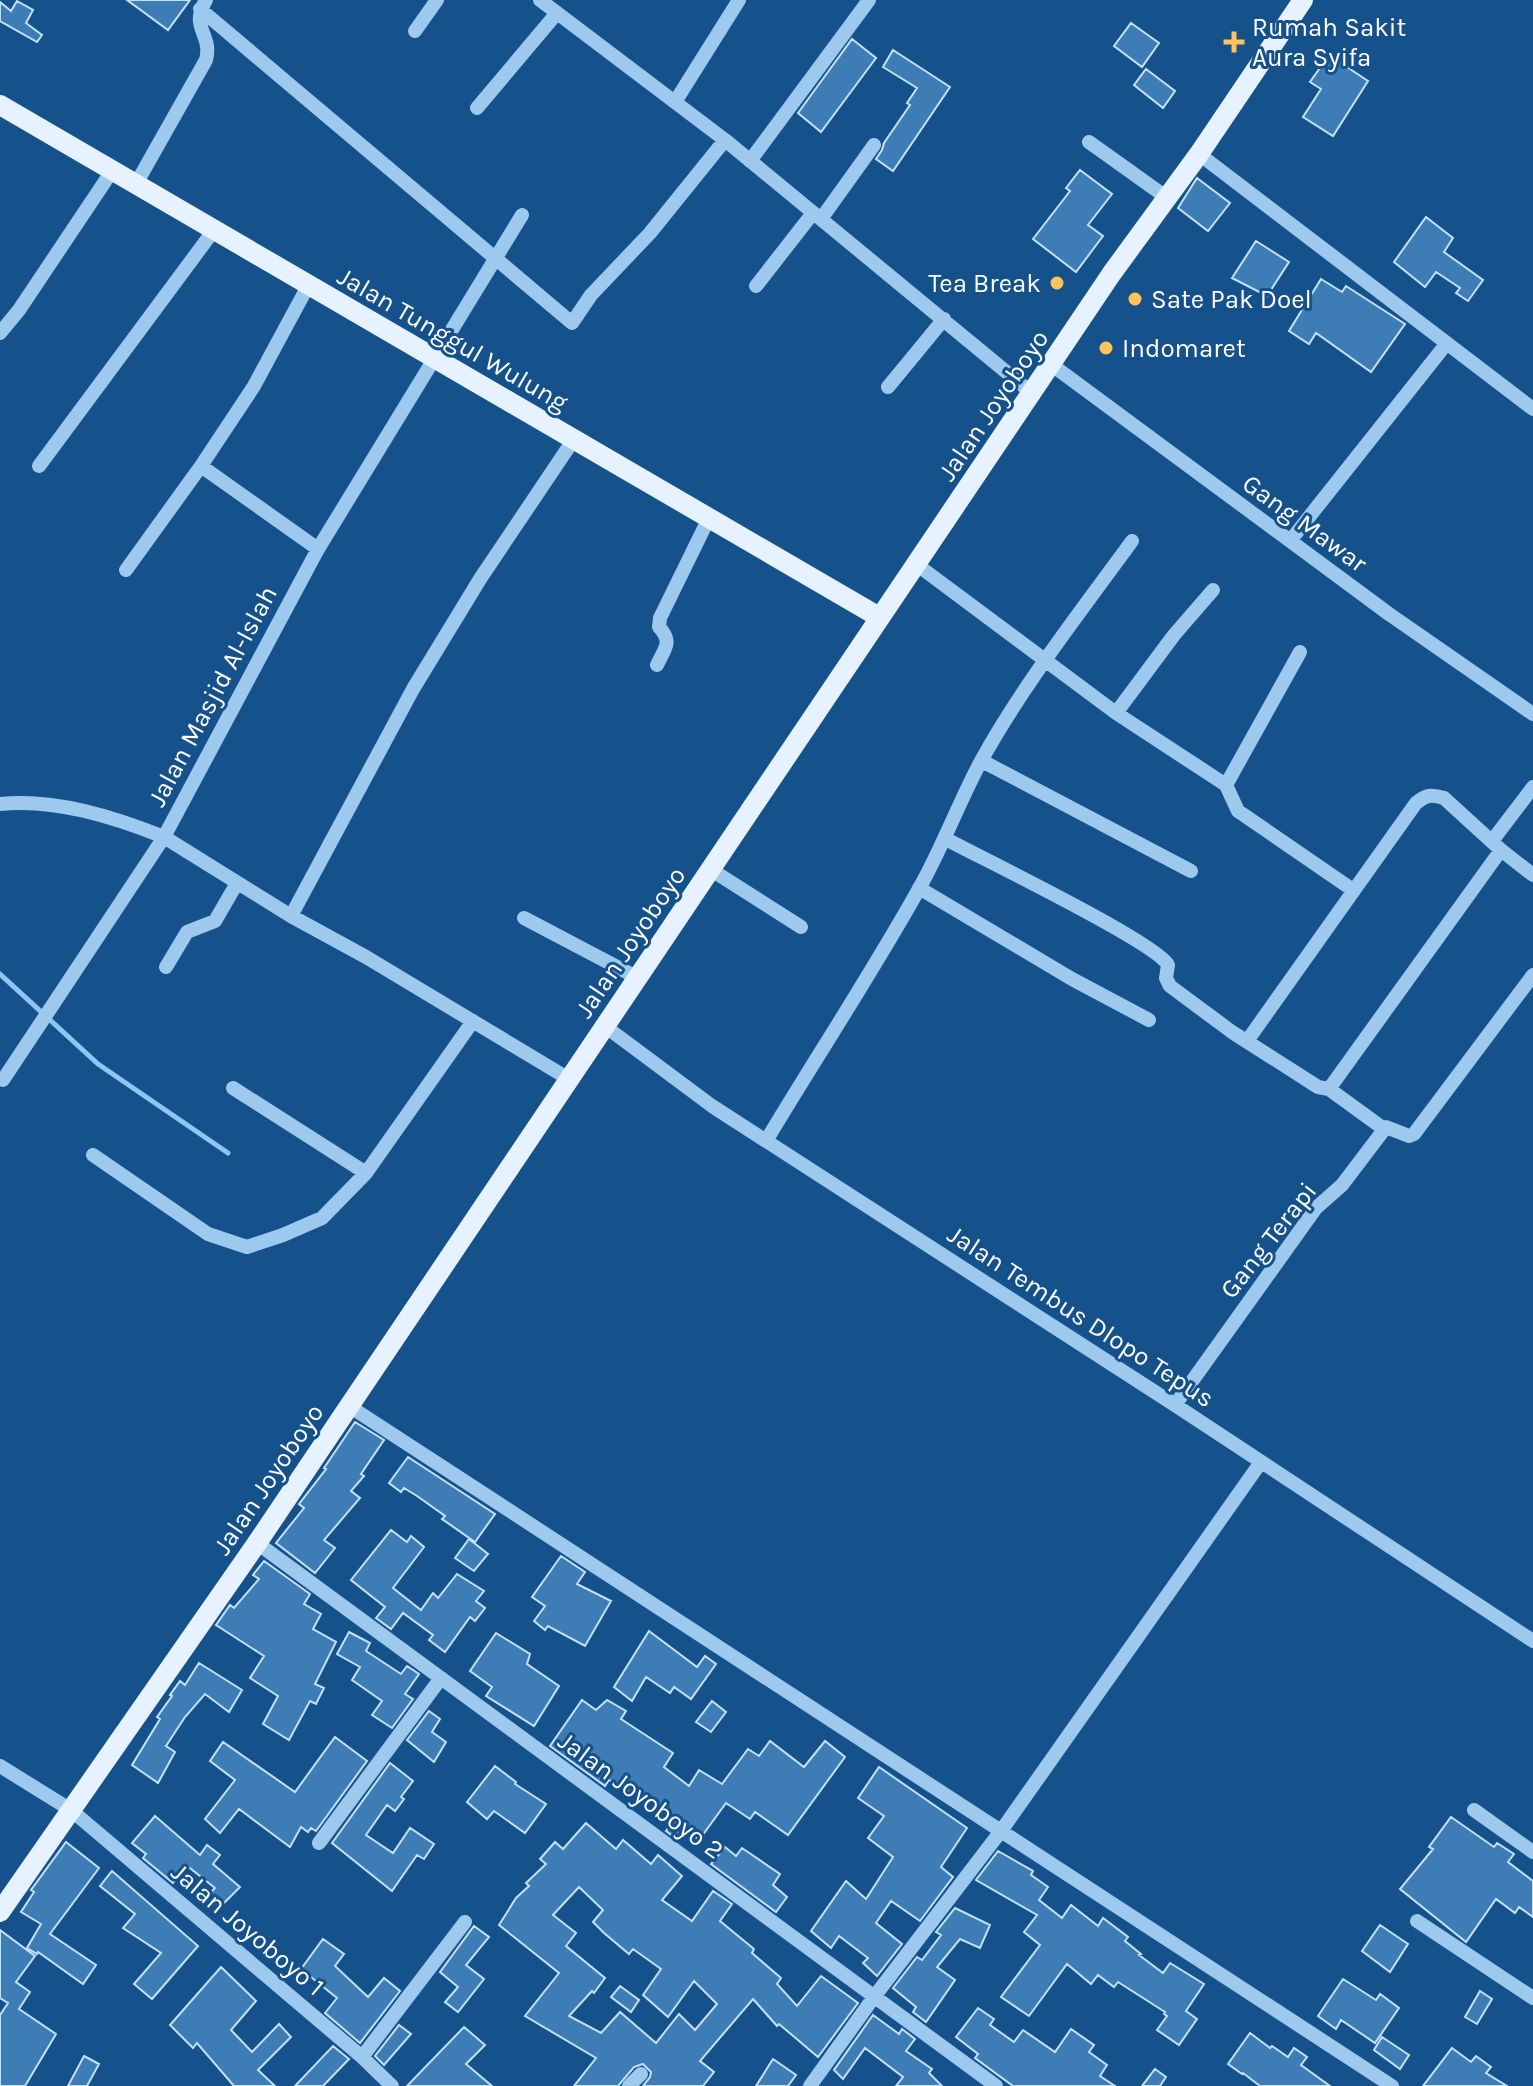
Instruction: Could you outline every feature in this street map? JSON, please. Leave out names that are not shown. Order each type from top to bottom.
[{"type":"main road","name":"Jalan Joyoboyo","points":[[0,1912],[257,1543],[879,617],[1303,0]]},
{"type":"main road","name":"Jalan Tunggul Wulung","points":[[0,105],[879,617]]},
{"type":"street","points":[[415,31],[437,0]]},
{"type":"street","points":[[540,0],[725,140],[1033,394]]},
{"type":"street","points":[[675,102],[739,0]]},
{"type":"street","points":[[750,161],[869,0]]},
{"type":"street","points":[[136,184],[206,60],[208,52],[198,20],[203,5],[572,323],[591,295],[650,233],[725,140]]},
{"type":"street","points":[[477,108],[557,13]]},
{"type":"street","points":[[1089,142],[1166,197]]},
{"type":"street","points":[[756,286],[874,145]]},
{"type":"street","points":[[1199,154],[1533,409]]},
{"type":"street","points":[[0,333],[19,310],[112,171]]},
{"type":"street","name":"Jalan Masjid Al-Islah","points":[[522,215],[318,549],[164,837],[291,916],[569,1079]]},
{"type":"street","points":[[39,466],[214,230]]},
{"type":"street","points":[[126,570],[254,386],[308,286]]},
{"type":"street","points":[[888,387],[944,319]]},
{"type":"street","points":[[1290,541],[1447,343]]},
{"type":"street","name":"Gang Mawar","points":[[1052,365],[1389,614],[1533,714]]},
{"type":"street","points":[[291,916],[413,689],[480,579],[574,439]]},
{"type":"street","points":[[201,466],[318,549]]},
{"type":"street","points":[[657,665],[668,641],[659,627],[660,618],[709,518]]},
{"type":"street","points":[[766,1141],[873,969],[946,839],[982,761],[1045,661],[1132,541]]},
{"type":"street","points":[[916,564],[1116,713],[1226,785],[1238,811],[1353,890]]},
{"type":"street","points":[[1116,713],[1174,635],[1213,590]]},
{"type":"street","points":[[1226,785],[1300,652]]},
{"type":"street","points":[[982,761],[1191,871]]},
{"type":"street","points":[[1329,1089],[1533,787]]},
{"type":"street","points":[[1247,1041],[1416,803],[1425,796],[1432,794],[1444,798],[1533,875]]},
{"type":"street","points":[[0,804],[16,802],[70,809],[123,821],[164,837],[3,1080]]},
{"type":"street","points":[[946,839],[1128,935],[1163,958],[1168,965],[1166,978],[1170,986],[1247,1041],[1318,1087],[1329,1089],[1384,1129],[1392,1127],[1409,1136],[1414,1134],[1533,975]]},
{"type":"street","points":[[710,869],[801,927]]},
{"type":"street","points":[[166,967],[187,932],[215,921],[237,883]]},
{"type":"street","points":[[919,888],[1072,979],[1149,1020]]},
{"type":"street","points":[[524,918],[638,978]]},
{"type":"street","points":[[93,1155],[208,1234],[247,1247],[283,1235],[322,1218],[366,1173],[473,1021]]},
{"type":"street","name":"Jalan Tembus Dlopo Tepus","points":[[606,1027],[712,1106],[1533,1641]]},
{"type":"street","points":[[233,1088],[366,1173]]},
{"type":"street","name":"Gang Terapi","points":[[1175,1405],[1308,1218],[1342,1185],[1384,1129]]},
{"type":"street","points":[[349,1406],[1392,2086]]},
{"type":"street","points":[[810,2086],[1001,1831],[1261,1462]]},
{"type":"street","name":"Jalan Joyoboyo 2","points":[[257,1543],[996,2086]]},
{"type":"street","points":[[319,1843],[441,1678]]},
{"type":"street","name":"Jalan Joyoboyo 1","points":[[0,1766],[71,1810],[362,2057],[392,2086]]},
{"type":"street","points":[[1474,1810],[1533,1852]]},
{"type":"street","points":[[1417,1921],[1533,1998]]},
{"type":"street","points":[[362,2057],[465,1922]]},
{"type":"street","points":[[629,2086],[641,2074]]},
{"type":"building","points":[[127,0],[190,0],[168,30]]},
{"type":"building","points":[[17,1],[33,10],[26,23],[42,35],[37,42],[0,21],[0,2],[11,11]]},
{"type":"building","points":[[1131,23],[1159,43],[1142,67],[1114,46]]},
{"type":"building","points":[[852,39],[876,58],[821,132],[798,113]]},
{"type":"building","points":[[893,50],[950,87],[893,171],[876,159],[910,105],[907,103],[917,88],[883,67]]},
{"type":"building","points":[[1329,55],[1368,81],[1333,136],[1303,117],[1321,89],[1310,82]]},
{"type":"building","points":[[1146,69],[1175,91],[1163,108],[1134,85]]},
{"type":"building","points":[[1080,170],[1112,194],[1088,225],[1103,236],[1076,272],[1033,239],[1070,191],[1066,188]]},
{"type":"building","points":[[1197,178],[1230,203],[1208,231],[1178,208]]},
{"type":"building","points":[[1426,217],[1453,238],[1444,252],[1483,280],[1468,301],[1456,293],[1460,288],[1436,272],[1425,287],[1394,262]]},
{"type":"building","points":[[1256,241],[1289,262],[1267,296],[1232,278]]},
{"type":"building","points":[[1321,279],[1342,292],[1346,286],[1405,324],[1371,372],[1316,333],[1309,344],[1289,331]]},
{"type":"building","points":[[355,1422],[384,1440],[361,1474],[364,1476],[351,1491],[360,1498],[324,1540],[335,1548],[315,1573],[276,1543],[304,1508],[299,1504],[326,1469]]},
{"type":"building","points":[[408,1457],[495,1514],[475,1542],[442,1519],[445,1516],[417,1496],[404,1488],[401,1492],[389,1483]]},
{"type":"building","points":[[391,1530],[407,1542],[411,1536],[424,1547],[393,1588],[421,1610],[433,1593],[438,1598],[457,1574],[484,1591],[476,1601],[485,1608],[475,1621],[470,1617],[445,1652],[429,1640],[433,1635],[403,1613],[391,1629],[376,1618],[385,1607],[351,1580]]},
{"type":"building","points":[[469,1539],[488,1554],[474,1571],[455,1558]]},
{"type":"building","points":[[561,1556],[585,1572],[577,1584],[611,1601],[585,1646],[548,1626],[545,1630],[534,1621],[545,1606],[532,1597]]},
{"type":"building","points":[[264,1561],[310,1594],[304,1604],[321,1614],[313,1629],[336,1642],[315,1684],[324,1688],[316,1704],[310,1701],[289,1740],[263,1724],[278,1696],[250,1678],[264,1656],[216,1625],[230,1605],[234,1608],[259,1579],[253,1575]]},
{"type":"building","points":[[649,1631],[697,1667],[705,1656],[716,1664],[691,1699],[674,1687],[670,1693],[646,1677],[632,1701],[614,1687]]},
{"type":"building","points":[[349,1632],[370,1643],[366,1651],[401,1674],[407,1666],[419,1674],[405,1694],[413,1699],[392,1728],[372,1715],[382,1701],[352,1680],[360,1667],[337,1654]]},
{"type":"building","points":[[496,1633],[530,1654],[527,1664],[559,1686],[534,1726],[486,1696],[492,1687],[470,1671]]},
{"type":"building","points":[[199,1663],[242,1690],[229,1712],[205,1694],[166,1746],[175,1752],[158,1783],[132,1765],[160,1719],[157,1717],[170,1695],[180,1681],[185,1685]]},
{"type":"building","points":[[582,1700],[596,1710],[607,1700],[626,1711],[621,1719],[673,1753],[664,1767],[689,1786],[699,1770],[722,1784],[748,1749],[759,1756],[770,1741],[804,1767],[825,1741],[845,1757],[788,1835],[755,1812],[750,1819],[726,1803],[699,1840],[686,1830],[679,1841],[666,1831],[675,1817],[647,1796],[644,1801],[609,1780],[605,1786],[550,1746]]},
{"type":"building","points":[[712,1701],[726,1712],[711,1732],[696,1722]]},
{"type":"building","points":[[429,1711],[440,1719],[432,1732],[446,1742],[434,1762],[407,1740]]},
{"type":"building","points":[[335,1737],[367,1761],[316,1831],[311,1828],[308,1832],[301,1827],[290,1847],[239,1809],[220,1833],[205,1819],[235,1780],[210,1761],[223,1742],[295,1792]]},
{"type":"building","points":[[390,1763],[413,1781],[395,1811],[387,1805],[366,1835],[393,1853],[410,1828],[434,1844],[424,1859],[417,1855],[392,1891],[332,1843]]},
{"type":"building","points":[[495,1766],[515,1784],[546,1804],[525,1833],[494,1811],[487,1819],[467,1802]]},
{"type":"building","points":[[879,1767],[967,1828],[941,1867],[953,1877],[920,1921],[891,1901],[876,1923],[902,1944],[877,1976],[863,1963],[868,1958],[839,1936],[831,1948],[811,1931],[846,1881],[866,1899],[893,1857],[868,1838],[884,1816],[858,1798]]},
{"type":"building","points":[[155,1816],[200,1855],[207,1845],[220,1855],[213,1864],[240,1887],[220,1907],[208,1895],[215,1888],[186,1865],[173,1883],[143,1858],[146,1854],[132,1843]]},
{"type":"building","points":[[1451,1817],[1494,1847],[1497,1843],[1514,1854],[1508,1862],[1533,1881],[1533,1917],[1519,1907],[1515,1913],[1496,1899],[1466,1942],[1400,1889],[1433,1849],[1429,1847]]},
{"type":"building","points":[[586,1823],[616,1849],[623,1840],[651,1864],[658,1855],[682,1876],[662,1900],[692,1921],[713,1891],[732,1904],[720,1921],[754,1949],[752,1953],[781,1978],[777,1984],[797,2006],[821,1976],[858,2003],[818,2057],[779,2024],[777,2026],[753,1999],[700,2061],[714,2072],[703,2086],[643,2086],[651,2072],[643,2064],[634,2067],[618,2086],[574,2086],[596,2058],[525,2016],[559,1973],[499,1925],[516,1898],[529,1886],[526,1883],[546,1864],[540,1859],[555,1842],[563,1849]],"holes":[[[579,1887],[603,1910],[593,1922],[629,1954],[633,1949],[661,1969],[643,1995],[668,2017],[694,1981],[717,2004],[695,2030],[679,2014],[656,2043],[620,2012],[601,2033],[569,2016],[605,1978],[566,1946],[576,1933],[553,1915]]]},
{"type":"building","points":[[66,1842],[99,1868],[50,1934],[96,1965],[83,1984],[38,1952],[27,1948],[41,1924],[21,1912],[34,1892],[31,1890]]},
{"type":"building","points":[[725,1847],[736,1856],[742,1848],[780,1874],[773,1885],[787,1897],[776,1912],[711,1864]]},
{"type":"building","points":[[998,1851],[1033,1871],[1031,1875],[1048,1887],[1039,1900],[1062,1918],[1071,1905],[1098,1926],[1103,1918],[1128,1937],[1125,1941],[1139,1955],[1163,1973],[1170,1963],[1204,1984],[1186,2011],[1197,2019],[1179,2045],[1157,2030],[1167,2016],[1165,2012],[1118,1982],[1114,1987],[1098,1975],[1091,1984],[1067,1964],[1029,2016],[1001,1997],[1040,1945],[1024,1932],[1037,1915],[976,1880]]},
{"type":"building","points":[[112,1871],[198,1946],[152,1999],[134,1984],[161,1953],[123,1928],[135,1914],[100,1886]]},
{"type":"building","points":[[955,1908],[990,1925],[980,1948],[960,1939],[937,1967],[955,1980],[926,2022],[913,2012],[916,2007],[893,1988],[917,1957],[922,1960],[941,1935],[936,1932]]},
{"type":"building","points":[[1380,1925],[1408,1944],[1390,1972],[1362,1951]]},
{"type":"building","points":[[474,1926],[489,1937],[466,1965],[484,1979],[458,2012],[445,2002],[458,1987],[440,1972]]},
{"type":"building","points":[[0,1930],[35,1956],[16,1982],[30,1992],[19,2009],[56,2034],[25,2086],[0,2086],[0,2015],[8,2003],[0,1998]]},
{"type":"building","points":[[323,1939],[344,1954],[335,1966],[368,1997],[384,1978],[400,1991],[360,2043],[325,2013],[337,1998],[301,1969]]},
{"type":"building","points":[[221,1967],[256,2001],[231,2030],[252,2052],[279,2024],[291,2037],[258,2070],[275,2086],[234,2086],[197,2043],[193,2048],[170,2025]]},
{"type":"building","points":[[1343,1979],[1376,2000],[1380,1994],[1399,2008],[1375,2043],[1341,2020],[1336,2029],[1318,2016]]},
{"type":"building","points":[[620,1986],[639,2000],[631,2012],[611,1997]]},
{"type":"building","points":[[1480,1991],[1492,1999],[1477,2024],[1465,2017]]},
{"type":"building","points":[[978,2008],[994,2019],[990,2025],[1014,2042],[1023,2030],[1055,2052],[1071,2029],[1094,2045],[1089,2052],[1107,2065],[1100,2076],[1115,2086],[1013,2086],[975,2058],[978,2054],[956,2037]]},
{"type":"building","points":[[873,2015],[899,2034],[902,2029],[915,2039],[906,2051],[932,2069],[929,2073],[942,2086],[896,2086],[903,2077],[865,2048],[843,2079],[834,2070]]},
{"type":"building","points":[[399,2025],[411,2034],[384,2065],[375,2056]]},
{"type":"building","points":[[464,2027],[485,2045],[466,2064],[492,2086],[407,2086]]},
{"type":"building","points":[[1250,2033],[1288,2057],[1294,2048],[1307,2057],[1301,2065],[1330,2086],[1260,2086],[1228,2064]]},
{"type":"building","points":[[1382,2037],[1409,2055],[1400,2069],[1374,2050]]},
{"type":"building","points":[[333,2046],[349,2059],[323,2086],[295,2086]]},
{"type":"building","points":[[1452,2048],[1471,2062],[1476,2056],[1491,2067],[1486,2073],[1507,2086],[1423,2086]]},
{"type":"building","points":[[84,2056],[99,2064],[87,2086],[68,2086]]},
{"type":"building","points":[[773,2059],[796,2075],[788,2086],[756,2086]]},
{"type":"building","points":[[1155,2069],[1166,2077],[1160,2086],[1142,2086]]},
{"type":"waterway","points":[[0,974],[98,1064],[228,1153]]},
{"type":"place","name":"Rumah Sakit Aura Syifa","points":[[1234,42]]},
{"type":"place","name":"Tea Break","points":[[1057,283]]},
{"type":"place","name":"Sate Pak Doel","points":[[1135,299]]},
{"type":"place","name":"Indomaret","points":[[1106,348]]}]
